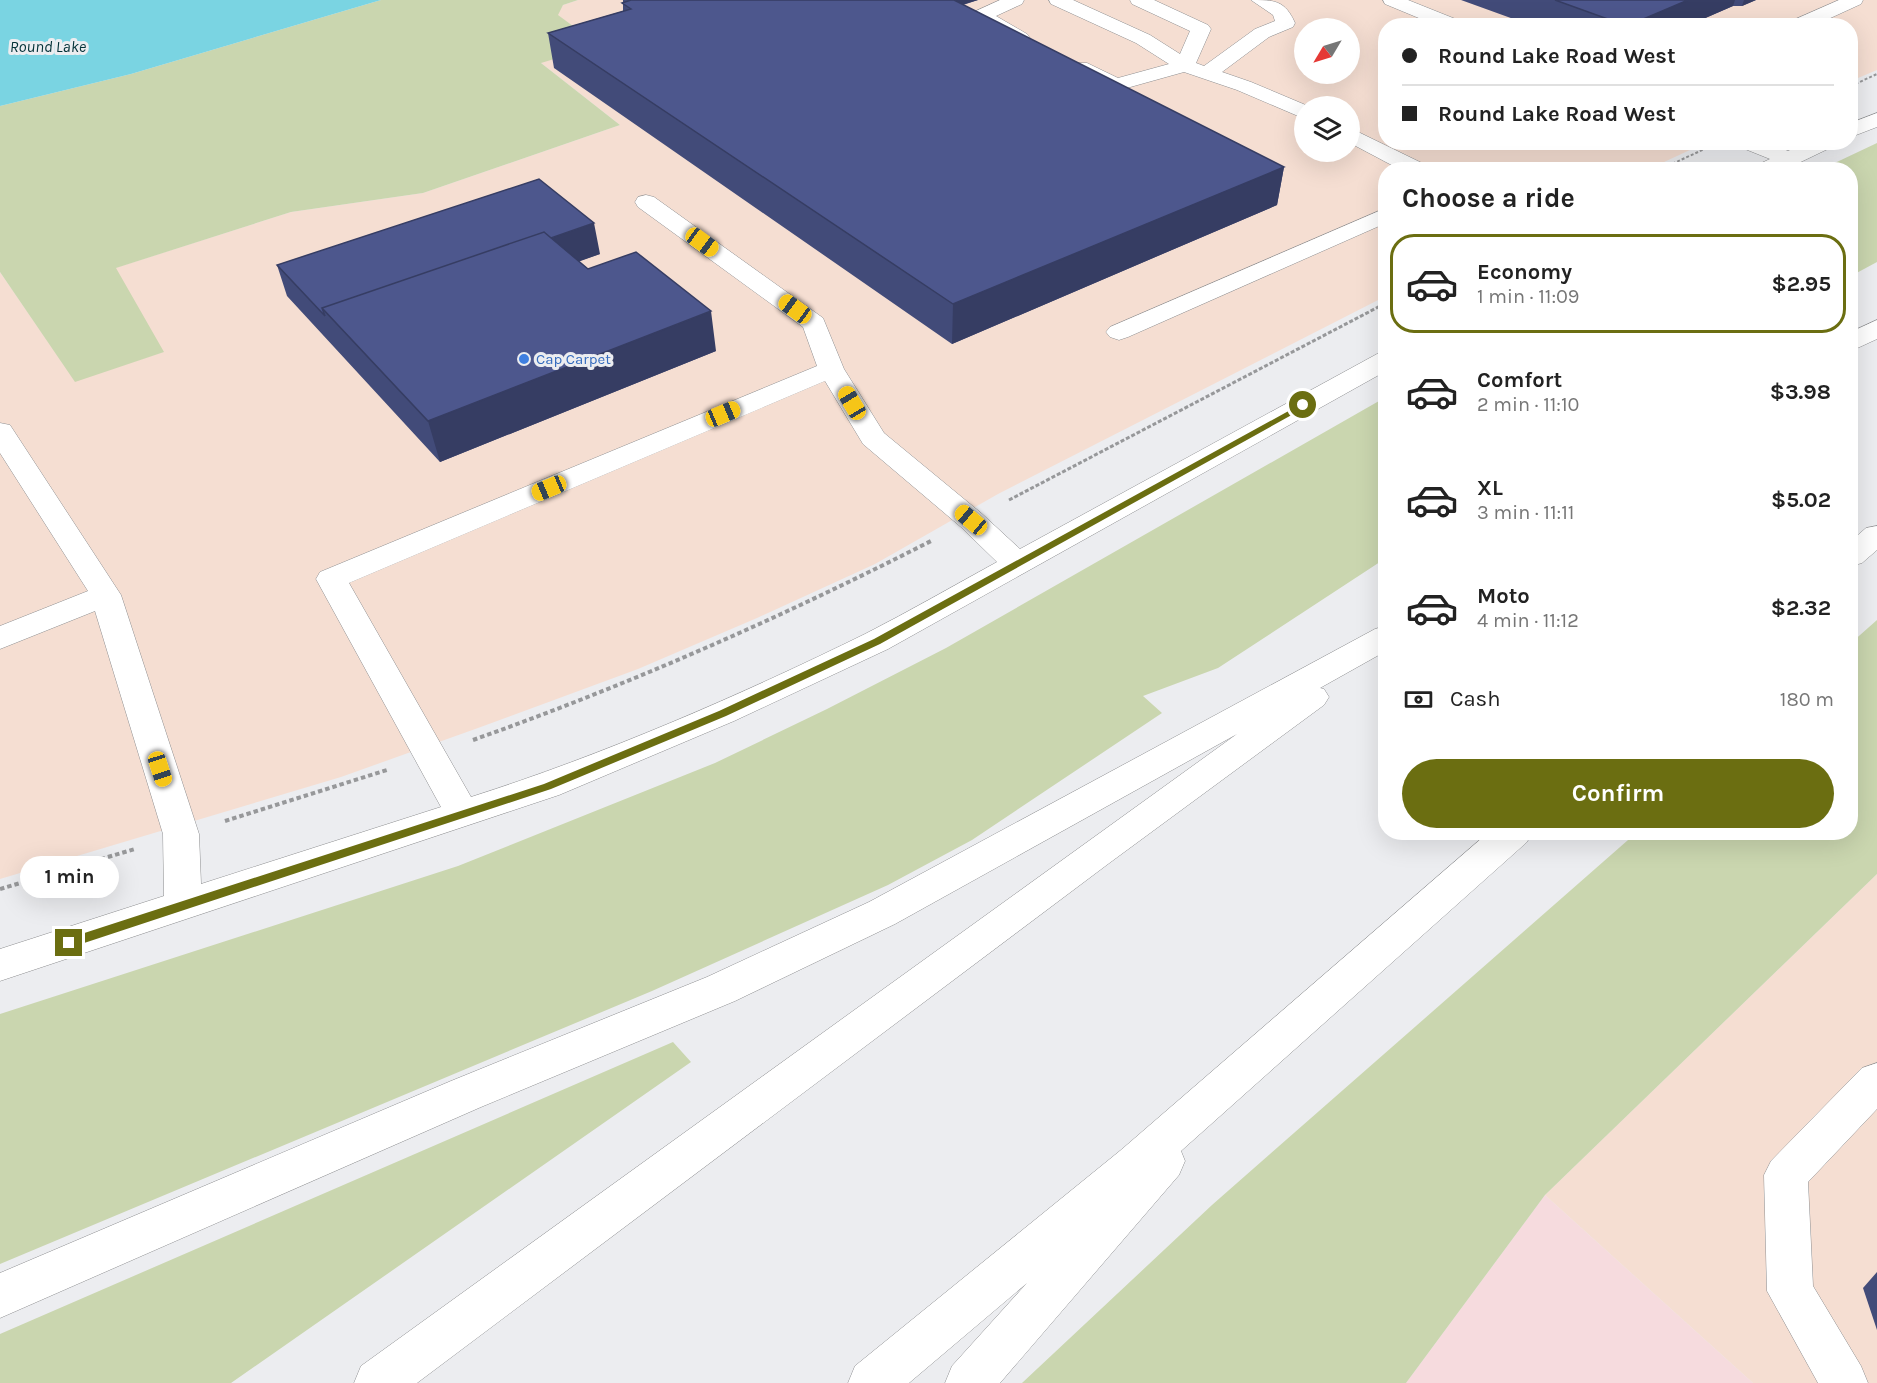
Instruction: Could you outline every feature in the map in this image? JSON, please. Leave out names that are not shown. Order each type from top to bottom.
[{"type":"main road","points":[[1015,0],[983,15],[993,24],[1034,45]]},
{"type":"main road","points":[[1058,0],[1143,39],[1185,66],[1244,86],[1294,108]]},
{"type":"main road","points":[[1139,0],[1201,29],[1185,66]]},
{"type":"main road","points":[[1207,73],[1262,33],[1286,23],[1281,12],[1260,0]]},
{"type":"main road","points":[[1392,0],[1436,18]]},
{"type":"main road","points":[[1814,18],[1854,0]]},
{"type":"main road","points":[[1065,60],[1116,85],[1185,66]]},
{"type":"main road","points":[[1858,128],[1877,119]]},
{"type":"main road","points":[[1360,139],[1378,149]]},
{"type":"main road","points":[[1380,150],[1403,162]]},
{"type":"main road","points":[[1767,150],[1788,159]]},
{"type":"main road","points":[[1782,162],[1807,150]]},
{"type":"main road","points":[[646,202],[814,323],[831,369],[873,438],[971,520],[1018,564]]},
{"type":"main road","points":[[1119,332],[1378,219]]},
{"type":"main road","points":[[1858,339],[1877,328]]},
{"type":"main road","points":[[0,964],[183,907],[547,786],[722,713],[877,641],[1378,364]]},
{"type":"main road","points":[[463,815],[331,579],[831,369]]},
{"type":"main road","points":[[0,431],[106,595],[181,834],[183,907]]},
{"type":"main road","points":[[1858,550],[1877,535]]},
{"type":"main road","points":[[0,638],[106,595]]},
{"type":"main road","points":[[0,1296],[466,1094],[720,989],[882,914],[1378,641]]},
{"type":"main road","points":[[378,1383],[1112,842],[1378,652]]},
{"type":"main road","points":[[872,1383],[1136,1164],[1505,840]]},
{"type":"main road","points":[[969,1383],[1252,1061]]},
{"type":"main road","points":[[1844,1383],[1790,1291],[1786,1175],[1877,1081]]},
{"type":"path","points":[[1858,83],[1877,74]]},
{"type":"path","points":[[1676,162],[1703,150]]},
{"type":"path","points":[[0,889],[351,782],[533,720],[754,628],[862,577],[1378,307]]},
{"type":"shaded area","points":[[578,0],[1877,0],[1877,70],[1858,78],[1858,18],[1378,18],[1378,150],[1690,150],[1664,162],[1378,162],[1378,300],[998,494],[875,564],[638,669],[478,728],[341,777],[0,879],[0,272],[75,381],[163,352],[115,268],[291,212],[423,193],[620,125],[541,63],[573,26],[557,15],[563,5]]},
{"type":"shaded area","points":[[1877,874],[1877,1383],[1753,1383],[1545,1195]]},
{"type":"shaded area","points":[[1545,1195],[1753,1383],[1406,1383]]},
{"type":"green space","points":[[381,0],[578,0],[563,5],[558,15],[594,47],[541,63],[620,125],[423,193],[291,212],[116,268],[164,352],[75,382],[0,272],[0,106],[131,74]]},
{"type":"green space","points":[[1877,143],[1877,262],[1858,272],[1858,162],[1837,162]]},
{"type":"green space","points":[[1378,402],[1378,563],[1218,668],[1143,696],[1162,713],[972,840],[888,885],[652,991],[0,1264],[0,1014],[458,866],[715,763],[946,648]]},
{"type":"green space","points":[[1877,620],[1877,874],[1545,1195],[1406,1383],[1022,1383],[1212,1205],[1628,840],[1858,840],[1858,637]]},
{"type":"green space","points":[[673,1042],[691,1062],[231,1383],[0,1383],[0,1334]]},
{"type":"water","name":"Round Lake","points":[[0,0],[381,0],[131,74],[0,106]]},
{"type":"building","points":[[631,0],[954,0],[1284,167],[953,304],[548,33],[631,9],[622,3]]},
{"type":"building","points":[[1555,0],[1688,0],[1646,18],[1605,18]]},
{"type":"building","points":[[539,179],[594,223],[551,238],[544,232],[322,308],[325,316],[277,265]]},
{"type":"building","points":[[544,232],[588,269],[636,252],[711,311],[428,421],[322,308]]},
{"type":"place","name":"Cap Carpet","points":[[524,359]]},
{"type":"route","points":[[69,943],[547,786],[722,713],[877,641],[1303,405]]}]
